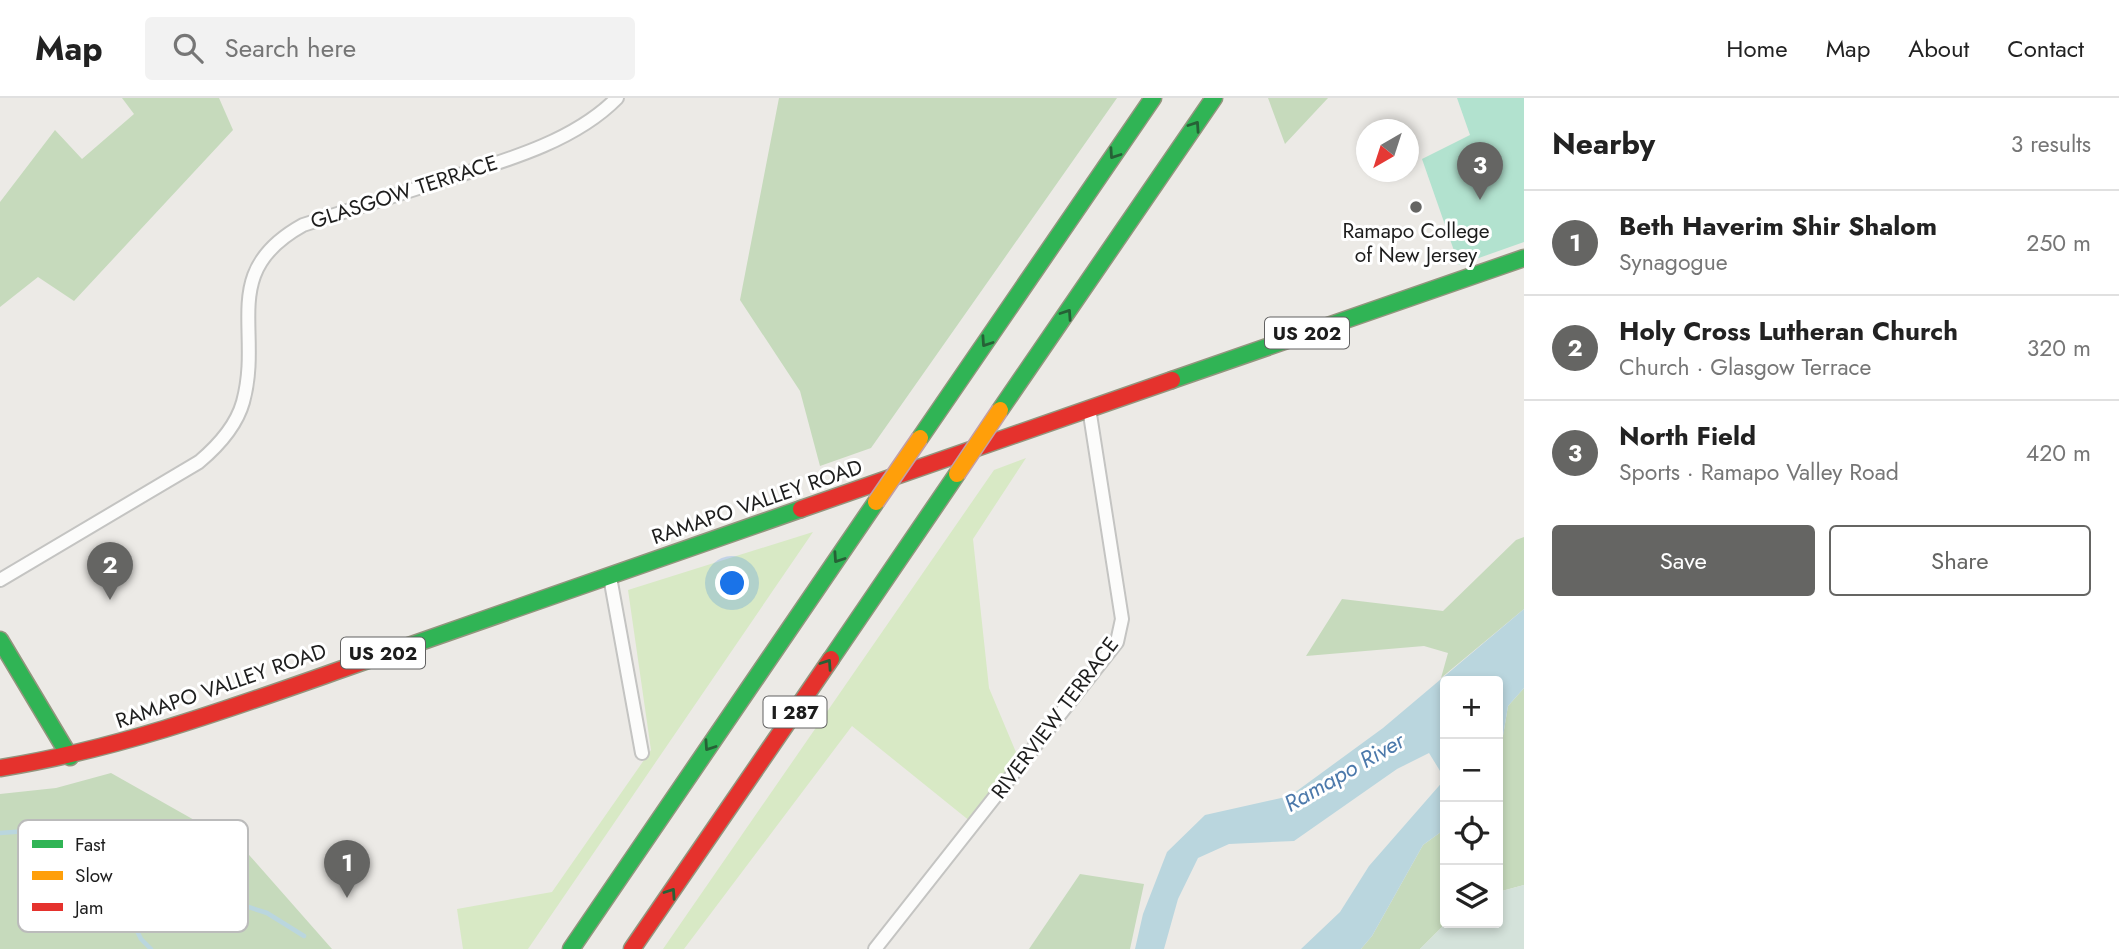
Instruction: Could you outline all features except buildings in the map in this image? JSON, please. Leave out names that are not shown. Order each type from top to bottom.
[{"type":"main road","name":"I 287","points":[[570,949],[1153,98]]},
{"type":"main road","name":"I 287","points":[[632,949],[1214,98]]},
{"type":"main road","name":"RAMAPO VALLEY ROAD","points":[[0,768],[70,757],[142,738],[1524,258]]},
{"type":"main road","points":[[0,640],[70,757]]},
{"type":"street","name":"GLASGOW TERRACE","points":[[0,580],[199,462],[226,435],[243,401],[249,347],[248,292],[262,260],[287,234],[303,225],[493,164],[561,136],[586,123],[617,98]]},
{"type":"street","name":"RIVERVIEW TERRACE","points":[[876,949],[1117,642],[1122,619],[1090,408]]},
{"type":"street","points":[[610,577],[642,753]]},
{"type":"green space","points":[[122,98],[219,98],[233,130],[74,301],[38,277],[0,307],[0,202],[55,130],[82,159],[134,114]]},
{"type":"green space","points":[[779,98],[1117,98],[871,448],[820,466],[800,391],[740,300]]},
{"type":"green space","points":[[1268,98],[1328,98],[1285,144]]},
{"type":"green space","points":[[1457,98],[1524,98],[1524,242],[1459,265],[1422,159],[1470,135]]},
{"type":"green space","points":[[1026,458],[973,539],[989,688],[1021,764],[976,826],[852,726],[684,949],[663,949],[994,470]]},
{"type":"green space","points":[[813,532],[528,949],[463,949],[457,909],[552,892],[651,750],[628,590]]},
{"type":"green space","points":[[1524,537],[1524,609],[1443,676],[1448,653],[1424,646],[1306,656],[1342,599],[1443,611],[1516,540]]},
{"type":"green space","points":[[1524,688],[1524,885],[1503,891],[1503,736],[1508,706]]},
{"type":"green space","points":[[111,773],[194,820],[18,820],[18,932],[248,932],[248,854],[332,949],[0,949],[0,794],[56,788]]},
{"type":"green space","points":[[1440,833],[1441,928],[1420,949],[1361,949],[1372,936],[1423,845]]},
{"type":"green space","points":[[1080,874],[1144,884],[1130,949],[1029,949]]},
{"type":"shaded area","points":[[1524,885],[1524,949],[1420,949],[1441,928],[1503,928],[1503,891]]},
{"type":"water","points":[[1524,609],[1524,688],[1508,706],[1503,736],[1503,676],[1445,676]]},
{"type":"water","name":"Ramapo River","points":[[1440,680],[1440,771],[1429,753],[1397,769],[1294,841],[1229,844],[1198,858],[1178,899],[1164,949],[1135,949],[1143,914],[1167,852],[1205,815],[1290,796],[1383,728]]},
{"type":"water","points":[[1440,785],[1440,833],[1423,845],[1372,936],[1361,949],[1301,949],[1340,912],[1369,866]]},
{"type":"waterway","points":[[0,833],[18,832]]},
{"type":"waterway","points":[[248,907],[267,913],[304,936]]},
{"type":"waterway","points":[[138,932],[151,949]]},
{"type":"traffic: fast","points":[[920,438],[1153,98]]},
{"type":"traffic: fast","points":[[1000,410],[1214,98]]},
{"type":"traffic: fast","points":[[1172,380],[1524,258]]},
{"type":"traffic: fast","points":[[831,659],[957,474]]},
{"type":"traffic: fast","points":[[571,949],[876,502]]},
{"type":"traffic: fast","points":[[400,649],[801,509]]},
{"type":"traffic: fast","points":[[0,640],[70,757]]},
{"type":"traffic: jam","points":[[801,509],[1172,380]]},
{"type":"traffic: jam","points":[[0,768],[152,733],[400,649]]},
{"type":"traffic: jam","points":[[632,949],[831,659]]},
{"type":"traffic: slow","points":[[957,474],[1000,410]]},
{"type":"traffic: slow","points":[[876,502],[920,438]]},
{"type":"place","name":"North Field","points":[[1480,200]]},
{"type":"place","name":"Ramapo College of New Jersey","points":[[1416,207]]},
{"type":"place","name":"Holy Cross Lutheran Church","points":[[110,600]]},
{"type":"place","name":"Beth Haverim Shir Shalom","points":[[347,898]]}]
